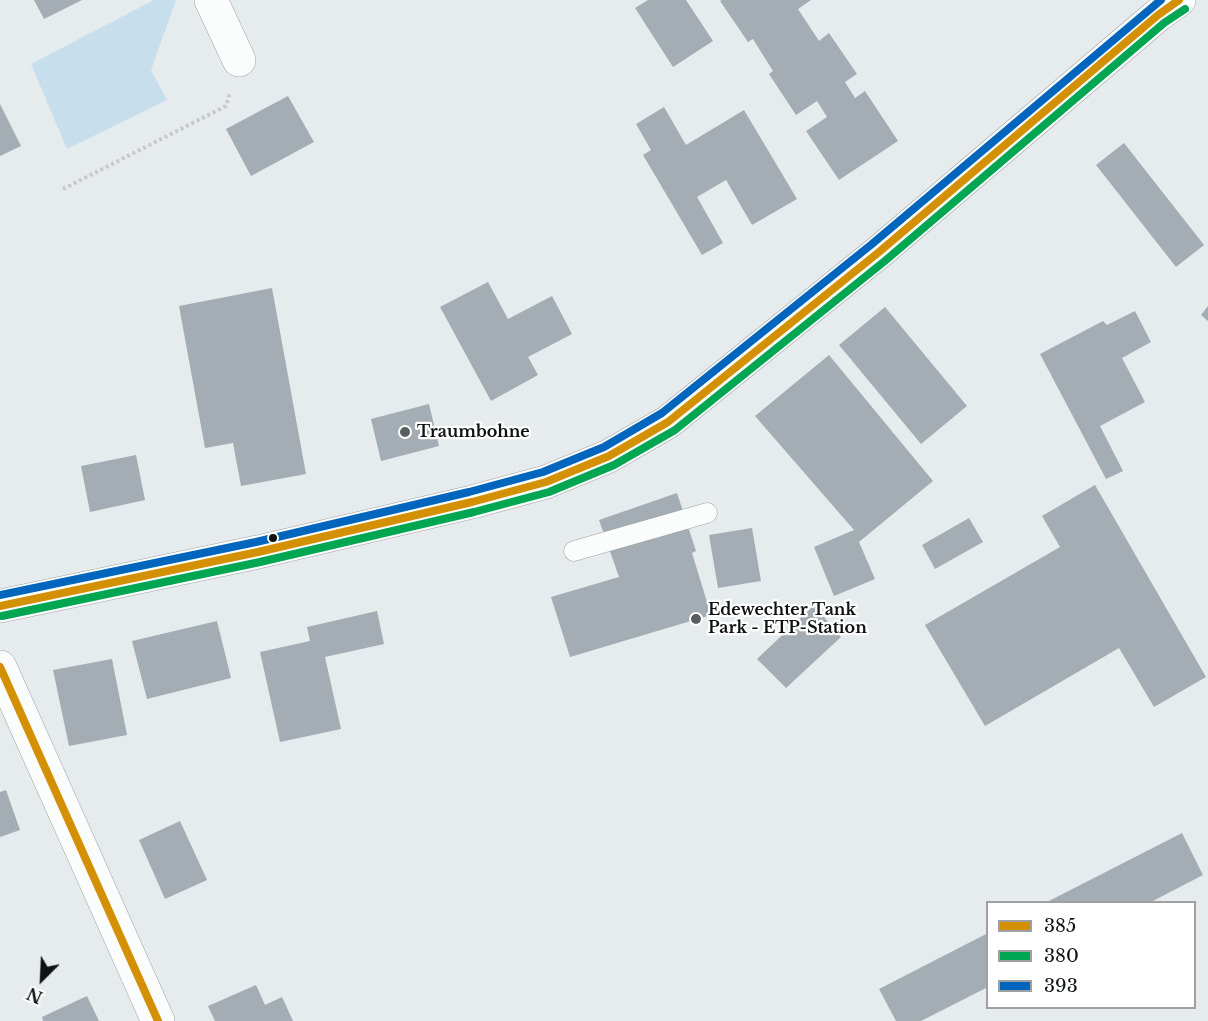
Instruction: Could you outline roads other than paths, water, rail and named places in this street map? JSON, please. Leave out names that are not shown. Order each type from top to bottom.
[{"type":"main road","points":[[211,0],[239,60]]},
{"type":"main road","points":[[0,606],[258,552],[472,502],[546,482],[609,456],[668,422],[879,252],[1158,15],[1179,0]]},
{"type":"main road","points":[[0,667],[158,1021]]},
{"type":"lane","points":[[574,551],[707,513]]},
{"type":"place","name":"Traumbohne","points":[[405,432]]},
{"type":"place","name":"Edewechter Tank Park - ETP-Station","points":[[696,619]]}]
